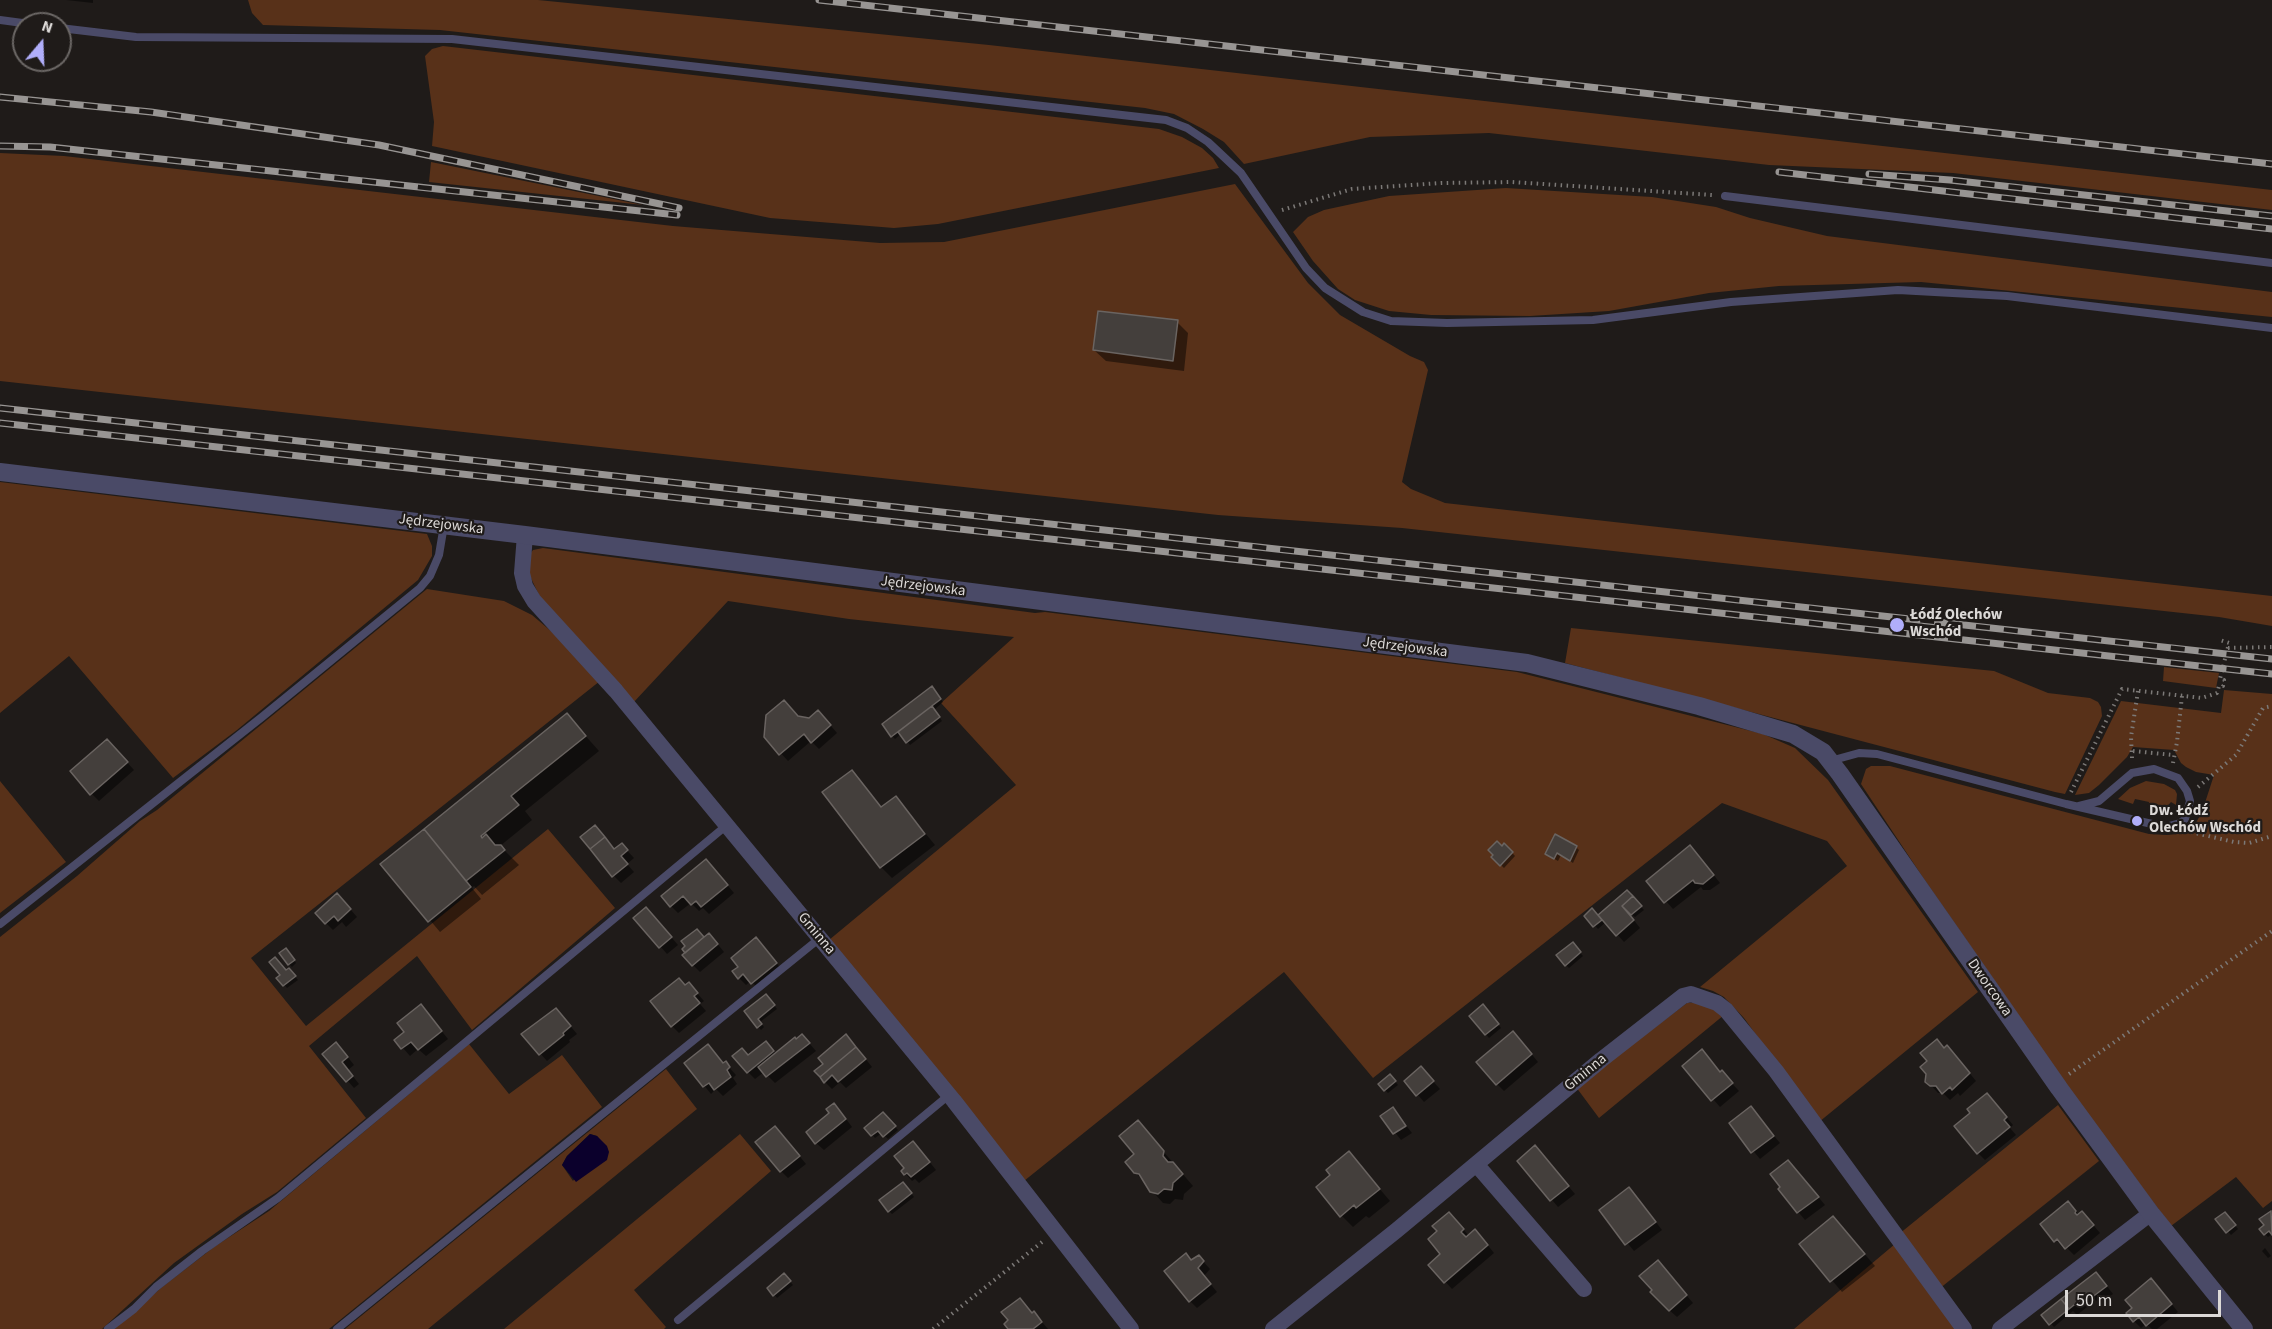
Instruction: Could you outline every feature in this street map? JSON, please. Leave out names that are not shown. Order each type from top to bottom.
[{"type":"street","name":"Jędrzejowska","points":[[0,472],[525,535],[1527,663],[1699,706],[1782,730],[1814,744],[1830,761]]},
{"type":"street","name":"Gminna","points":[[525,535],[522,573],[525,586],[534,601],[616,691],[949,1095],[1131,1329]]},
{"type":"street","name":"Dworcowa","points":[[1830,761],[2056,1083],[2151,1213],[2244,1329]]},
{"type":"street","name":"Gminna","points":[[1273,1329],[1601,1060],[1683,996],[1691,993],[1718,1003],[1726,1010],[1776,1071],[1964,1329]]},
{"type":"street","points":[[1476,1164],[1584,1289]]},
{"type":"street","points":[[2000,1329],[2151,1213]]},
{"type":"lane","points":[[72,29],[136,37],[452,39],[1166,120],[1187,128],[1208,142],[1241,173],[1306,268],[1325,288],[1363,312],[1391,321],[1447,323],[1593,320],[1731,302],[1898,290],[2007,297],[2272,328]]},
{"type":"lane","points":[[1725,196],[2272,263]]},
{"type":"lane","points":[[0,924],[262,717],[420,588],[430,576],[439,555],[444,525]]},
{"type":"lane","points":[[1830,761],[1860,753],[1877,754],[2155,826],[2173,826],[2185,819],[2189,807],[2189,795],[2183,784],[2172,774],[2154,769],[2143,770],[2123,779],[2099,801],[2079,806]]},
{"type":"lane","points":[[108,1329],[202,1251],[278,1198],[727,825]]},
{"type":"lane","points":[[337,1329],[820,938]]},
{"type":"lane","points":[[678,1320],[949,1095]]},
{"type":"path","points":[[1270,218],[1284,209],[1352,189],[1441,183],[1512,182],[1725,196]]},
{"type":"path","points":[[2066,804],[2122,689],[2202,698],[2217,693],[2219,686],[2223,686],[2224,680],[2220,680],[2229,643],[2220,640]]},
{"type":"path","points":[[2228,648],[2272,647]]},
{"type":"path","points":[[2133,751],[2132,737],[2138,691]]},
{"type":"path","points":[[2173,755],[2177,742],[2182,696]]},
{"type":"path","points":[[2189,795],[2236,755],[2262,708],[2272,706]]},
{"type":"path","points":[[2173,826],[2234,843],[2249,843],[2272,836]]},
{"type":"path","points":[[2056,1083],[2272,931]]},
{"type":"path","points":[[933,1329],[1056,1231]]},
{"type":"shaded area","points":[[248,0],[538,0],[989,45],[2272,190],[2272,210],[1953,173],[1769,165],[1489,133],[1370,137],[1244,164],[1224,142],[1203,129],[1174,114],[1145,108],[440,30],[263,25],[252,13]]},
{"type":"shaded area","points":[[443,46],[1159,129],[1182,137],[1202,148],[1213,158],[1219,168],[938,224],[894,228],[770,218],[432,146],[434,122],[425,56],[432,49]]},
{"type":"shaded area","points":[[0,153],[64,156],[673,226],[880,243],[944,242],[1235,184],[1308,283],[1340,315],[1424,362],[1428,370],[1402,482],[1411,489],[1445,503],[2272,596],[2272,626],[2219,617],[1402,528],[1218,515],[0,381]]},
{"type":"shaded area","points":[[431,162],[643,205],[429,182]]},
{"type":"shaded area","points":[[1506,188],[1652,197],[1716,207],[1750,218],[1827,236],[2272,292],[2272,317],[1921,282],[1779,286],[1709,293],[1609,311],[1530,316],[1431,315],[1389,311],[1355,300],[1338,289],[1313,261],[1293,232],[1308,217],[1324,210],[1389,196]]},
{"type":"shaded area","points":[[0,482],[427,534],[432,546],[432,556],[418,580],[237,730],[173,778],[69,656],[0,713]]},
{"type":"shaded area","points":[[543,548],[1035,613],[1045,612],[1517,672],[1763,734],[1795,748],[1828,780],[1978,992],[1819,1122],[1744,1018],[1724,997],[1700,987],[1847,866],[1827,841],[1722,803],[1373,1078],[1284,972],[1024,1181],[829,940],[1016,785],[941,703],[1014,637],[849,619],[728,601],[633,703],[540,597],[529,574],[530,554],[533,550]]},
{"type":"shaded area","points":[[427,589],[504,601],[532,615],[600,681],[251,958],[306,1026],[548,829],[615,908],[472,1030],[417,956],[309,1046],[366,1118],[277,1192],[174,1263],[102,1329],[0,1329],[0,937]]},
{"type":"shaded area","points":[[1571,628],[1994,671],[2048,693],[2090,698],[2098,702],[2102,716],[2065,794],[1565,663]]},
{"type":"shaded area","points":[[2164,667],[2219,673],[2216,688],[2163,681]]},
{"type":"shaded area","points":[[2224,690],[2272,694],[2272,1201],[2263,1208],[2236,1177],[2171,1226],[2080,1104],[1861,784],[1866,769],[1871,766],[1890,766],[2149,834],[2188,833],[2202,812],[2214,775],[2196,772],[2186,767],[2174,750],[2133,747],[2127,757],[2099,785],[2089,793],[2075,795],[2121,701],[2221,713]]},
{"type":"shaded area","points":[[0,781],[66,862],[0,913]]},
{"type":"shaded area","points":[[2146,781],[2164,784],[2175,790],[2176,805],[2171,802],[2163,811],[2155,811],[2148,809],[2149,802],[2135,799],[2133,804],[2118,799],[2130,788]]},
{"type":"shaded area","points":[[1699,1002],[1724,1015],[1599,1118],[1576,1087],[1687,1003]]},
{"type":"shaded area","points":[[469,1044],[509,1094],[562,1055],[602,1107],[329,1329],[114,1329],[161,1288],[214,1247],[269,1211]]},
{"type":"shaded area","points":[[666,1069],[697,1109],[428,1329],[345,1329]],"holes":[[[590,1134],[597,1136],[601,1141],[573,1181],[562,1165],[567,1156]]]},
{"type":"shaded area","points":[[2058,1105],[2099,1161],[1939,1289],[1899,1234]]},
{"type":"shaded area","points":[[590,1134],[597,1136],[607,1146],[609,1152],[607,1160],[576,1182],[562,1165],[567,1156]]},
{"type":"shaded area","points":[[740,1134],[771,1171],[634,1290],[666,1327],[664,1329],[504,1329]]},
{"type":"shaded area","points":[[1895,1244],[1959,1329],[1794,1329]]},
{"type":"building","points":[[1098,311],[1178,320],[1173,361],[1093,350]]},
{"type":"building","points":[[932,686],[941,699],[891,737],[882,724]]},
{"type":"building","points":[[784,700],[798,716],[809,718],[818,710],[831,725],[811,743],[804,734],[779,755],[764,737],[766,715]]},
{"type":"building","points":[[932,706],[940,717],[906,743],[898,732]]},
{"type":"building","points":[[567,713],[586,736],[511,796],[519,805],[481,836],[482,838],[486,834],[495,845],[501,845],[505,850],[466,881],[424,829]]},
{"type":"building","points":[[107,739],[128,762],[90,795],[70,771]]},
{"type":"building","points":[[852,770],[881,807],[896,796],[925,834],[880,868],[822,792]]},
{"type":"building","points":[[595,825],[605,837],[590,849],[580,837]]},
{"type":"building","points":[[424,829],[471,887],[428,922],[380,864]]},
{"type":"building","points":[[1555,834],[1577,846],[1570,861],[1557,853],[1554,859],[1545,854]]},
{"type":"building","points":[[605,837],[614,849],[622,843],[628,850],[621,856],[628,864],[612,877],[590,849]]},
{"type":"building","points":[[1497,841],[1502,846],[1504,843],[1513,852],[1500,866],[1488,850]]},
{"type":"building","points":[[1690,845],[1714,875],[1703,884],[1695,883],[1693,880],[1664,903],[1646,881]]},
{"type":"building","points":[[706,859],[728,885],[701,907],[696,901],[691,905],[683,896],[670,907],[661,896]]},
{"type":"building","points":[[1627,890],[1633,896],[1622,906],[1634,920],[1616,936],[1598,915]]},
{"type":"building","points":[[337,893],[351,909],[338,921],[334,916],[325,924],[315,913]]},
{"type":"building","points":[[1633,896],[1642,906],[1631,915],[1622,906]]},
{"type":"building","points":[[646,907],[672,937],[659,948],[633,918]]},
{"type":"building","points":[[1592,908],[1602,920],[1593,927],[1584,916]]},
{"type":"building","points":[[697,929],[704,937],[685,953],[682,949],[685,946],[681,941]]},
{"type":"building","points":[[709,933],[718,944],[692,966],[682,955]]},
{"type":"building","points":[[756,937],[777,963],[751,984],[743,974],[738,979],[732,971],[738,967],[731,958]]},
{"type":"building","points":[[1573,942],[1581,952],[1565,966],[1556,955]]},
{"type":"building","points":[[286,948],[295,960],[288,965],[279,953]]},
{"type":"building","points":[[275,957],[286,970],[289,968],[296,976],[283,986],[276,978],[280,975],[269,962]]},
{"type":"building","points":[[679,978],[685,985],[689,982],[698,993],[694,996],[700,1003],[671,1027],[650,1001]]},
{"type":"building","points":[[766,994],[775,1005],[758,1019],[762,1024],[757,1028],[744,1011]]},
{"type":"building","points":[[421,1004],[442,1031],[418,1050],[411,1042],[401,1049],[394,1040],[404,1032],[397,1023]]},
{"type":"building","points":[[1483,1004],[1499,1024],[1485,1035],[1469,1016]]},
{"type":"building","points":[[556,1008],[571,1026],[563,1033],[564,1035],[539,1055],[521,1034]]},
{"type":"building","points":[[1513,1031],[1532,1054],[1496,1085],[1476,1062]]},
{"type":"building","points":[[802,1034],[810,1043],[766,1077],[758,1067],[795,1037],[796,1039]]},
{"type":"building","points":[[846,1034],[856,1047],[820,1077],[814,1071],[823,1064],[818,1058]]},
{"type":"building","points":[[1937,1039],[1944,1048],[1947,1045],[1970,1073],[1952,1090],[1950,1087],[1942,1094],[1936,1086],[1930,1086],[1925,1082],[1926,1074],[1920,1067],[1927,1061],[1920,1053]]},
{"type":"building","points":[[766,1041],[774,1051],[747,1073],[732,1056],[742,1048],[748,1055]]},
{"type":"building","points":[[336,1042],[348,1057],[342,1062],[353,1076],[346,1082],[322,1054]]},
{"type":"building","points":[[708,1044],[723,1063],[726,1061],[730,1067],[727,1070],[731,1077],[714,1090],[709,1083],[703,1087],[684,1063]]},
{"type":"building","points":[[856,1047],[866,1059],[838,1082],[832,1075],[824,1083],[820,1077]]},
{"type":"building","points":[[1702,1049],[1720,1072],[1722,1070],[1733,1083],[1711,1101],[1682,1066]]},
{"type":"building","points":[[1421,1066],[1434,1081],[1416,1096],[1404,1081]]},
{"type":"building","points":[[1390,1074],[1396,1081],[1384,1091],[1378,1084]]},
{"type":"building","points":[[1987,1093],[2007,1117],[2004,1120],[2010,1127],[1977,1154],[1954,1126],[1970,1113],[1967,1109]]},
{"type":"building","points":[[834,1103],[846,1119],[815,1144],[806,1132],[829,1113],[826,1109]]},
{"type":"building","points":[[1751,1106],[1774,1136],[1751,1153],[1729,1123]]},
{"type":"building","points":[[1393,1107],[1406,1126],[1393,1134],[1380,1116]]},
{"type":"building","points":[[883,1112],[896,1126],[883,1137],[878,1131],[871,1136],[864,1128]]},
{"type":"building","points":[[1138,1120],[1164,1151],[1163,1156],[1168,1162],[1173,1162],[1183,1174],[1173,1183],[1172,1190],[1164,1189],[1158,1194],[1150,1192],[1139,1174],[1134,1173],[1125,1162],[1134,1154],[1119,1136]]},
{"type":"building","points":[[775,1126],[800,1156],[780,1172],[755,1142]]},
{"type":"building","points":[[913,1141],[930,1162],[911,1177],[907,1173],[904,1175],[901,1171],[904,1168],[894,1156]]},
{"type":"building","points":[[1535,1145],[1569,1186],[1550,1201],[1517,1161]]},
{"type":"building","points":[[1349,1151],[1380,1189],[1356,1208],[1354,1205],[1340,1217],[1316,1187],[1330,1175],[1326,1170]]},
{"type":"building","points":[[1788,1160],[1819,1197],[1797,1213],[1778,1189],[1780,1187],[1770,1174]]},
{"type":"building","points":[[903,1182],[912,1193],[888,1212],[879,1200]]},
{"type":"building","points":[[1629,1187],[1656,1222],[1625,1245],[1599,1210]]},
{"type":"building","points":[[2068,1201],[2077,1215],[2082,1211],[2094,1225],[2065,1249],[2057,1239],[2054,1242],[2040,1224]]},
{"type":"building","points":[[2271,1211],[2272,1235],[2269,1231],[2264,1235],[2259,1229],[2264,1225],[2259,1219]]},
{"type":"building","points":[[1449,1212],[1464,1229],[1461,1232],[1466,1237],[1475,1229],[1488,1245],[1444,1283],[1428,1265],[1440,1254],[1428,1239],[1437,1231],[1432,1226]]},
{"type":"building","points":[[2225,1212],[2236,1225],[2226,1233],[2215,1219]]},
{"type":"building","points":[[1833,1216],[1865,1254],[1830,1282],[1799,1244]]},
{"type":"building","points":[[1186,1253],[1191,1260],[1199,1255],[1204,1261],[1198,1268],[1211,1284],[1189,1302],[1164,1271]]},
{"type":"building","points":[[1658,1260],[1687,1295],[1669,1311],[1650,1292],[1652,1290],[1639,1276]]},
{"type":"building","points":[[2096,1272],[2107,1286],[2091,1298],[2088,1294],[2069,1309],[2061,1299]]},
{"type":"building","points":[[784,1273],[791,1281],[773,1296],[767,1288]]},
{"type":"building","points":[[2151,1278],[2172,1304],[2146,1326],[2139,1317],[2133,1322],[2126,1313],[2132,1308],[2125,1300]]},
{"type":"building","points":[[1020,1298],[1042,1322],[1033,1329],[1008,1329],[1004,1324],[1008,1320],[1001,1312]]},
{"type":"building","points":[[2061,1299],[2069,1309],[2049,1325],[2041,1315]]},
{"type":"railway","points":[[819,0],[2272,164]]},
{"type":"railway","points":[[0,97],[151,112],[379,145],[679,208]]},
{"type":"railway","points":[[0,146],[50,147],[677,215]]},
{"type":"railway","points":[[1779,172],[2272,229]]},
{"type":"railway","points":[[1869,174],[1950,180],[2272,216]]},
{"type":"railway","points":[[0,408],[2272,659]]},
{"type":"railway","points":[[0,423],[2272,674]]},
{"type":"place","name":"Łódź Olechów Wschód","points":[[1897,625]]},
{"type":"place","name":"Dw. Łódź Olechów Wschód","points":[[2137,821]]}]
